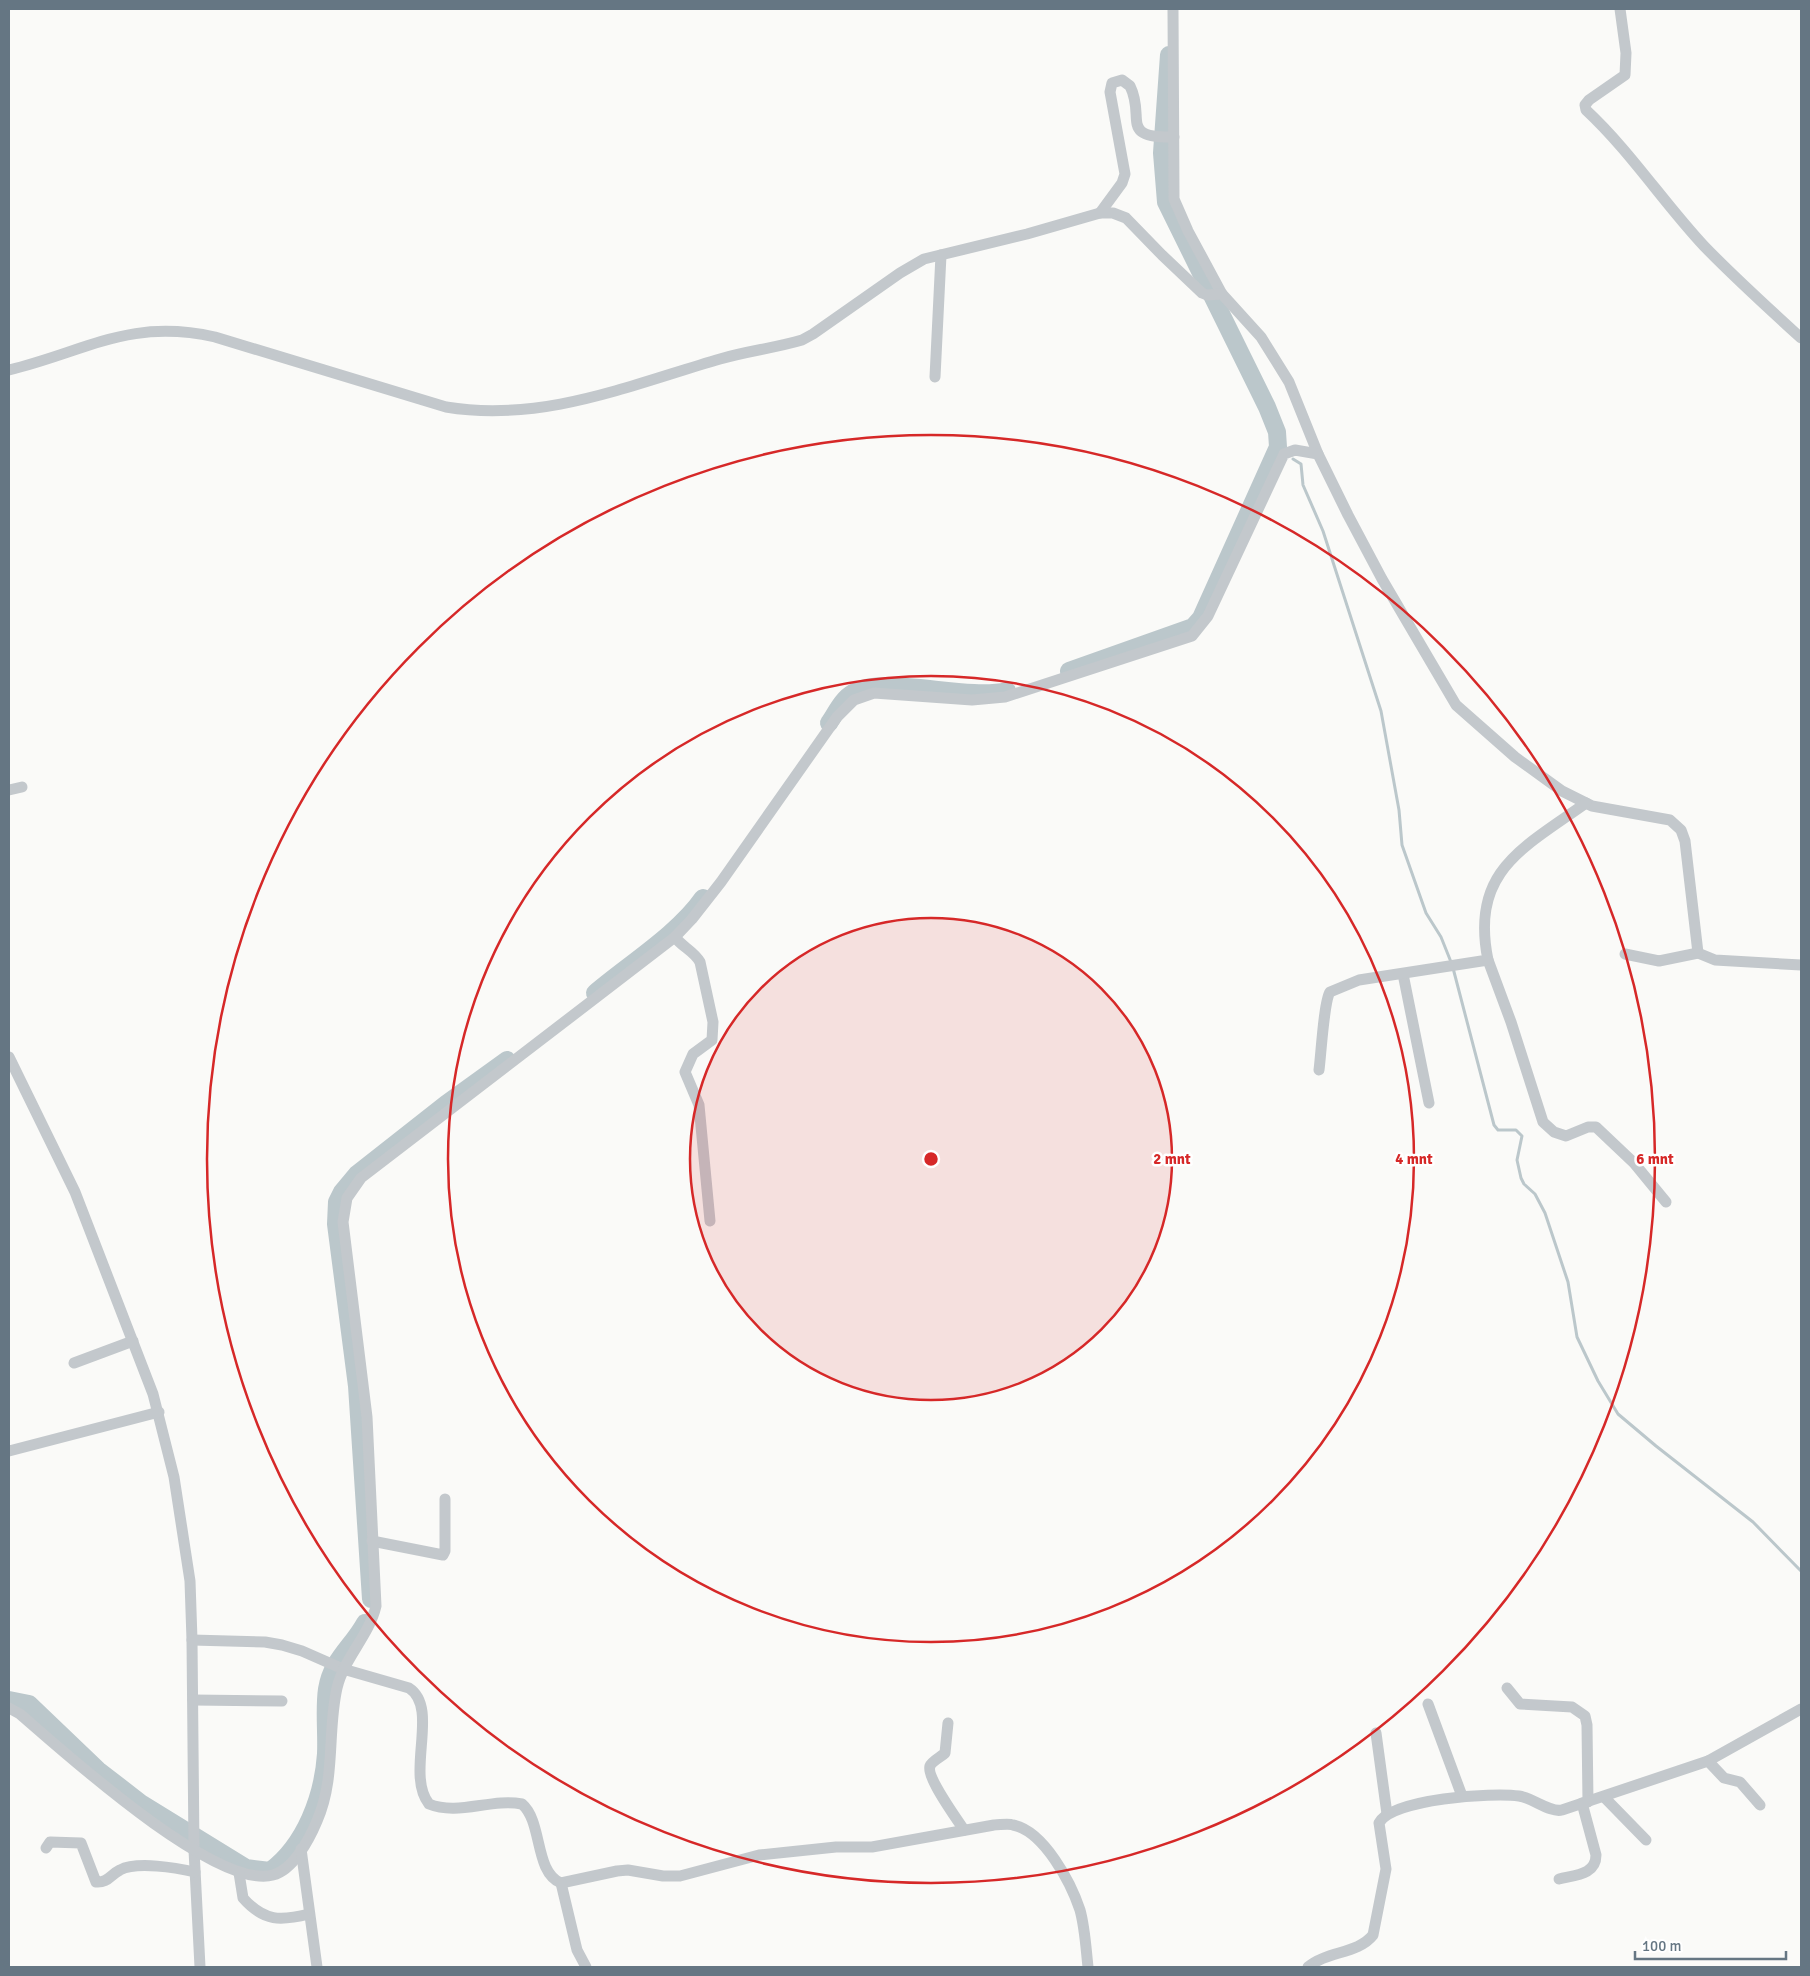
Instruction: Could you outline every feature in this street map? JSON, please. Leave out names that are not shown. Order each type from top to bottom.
[{"type":"street","points":[[1173,9],[1166,137],[1173,191],[1176,206],[1215,294],[1261,336],[1289,382],[1318,454],[1382,579],[1456,705],[1515,757],[1562,791],[1586,803],[1670,820],[1682,830],[1685,841],[1698,953]]},
{"type":"street","points":[[1620,9],[1626,53],[1625,75],[1589,100],[1585,105],[1586,110],[1612,134],[1703,244],[1760,302],[1801,338]]},
{"type":"street","points":[[1100,213],[1122,183],[1125,174],[1110,92],[1112,83],[1120,80],[1128,83],[1132,90],[1139,130],[1148,136],[1166,137]]},
{"type":"street","points":[[9,370],[126,334],[177,331],[215,337],[446,407],[472,411],[513,410],[565,404],[626,390],[721,358],[802,340],[924,259],[1027,234],[1100,213],[1113,213],[1126,218],[1162,256],[1202,293],[1215,294]]},
{"type":"street","points":[[935,377],[941,256]]},
{"type":"street","points":[[9,1708],[20,1714],[130,1807],[239,1873],[258,1877],[287,1869],[316,1823],[327,1793],[332,1752],[337,1666],[371,1622],[376,1606],[367,1417],[343,1222],[348,1198],[361,1178],[675,937],[721,882],[837,717],[854,700],[874,693],[972,700],[1005,697],[1192,636],[1208,616],[1284,454],[1294,450],[1318,454]]},
{"type":"street","points":[[9,790],[22,787]]},
{"type":"street","points":[[1586,803],[1524,848],[1492,884],[1485,908],[1488,960],[1513,1027],[1543,1122],[1554,1132],[1566,1136],[1588,1127],[1596,1127],[1634,1163],[1666,1202]]},
{"type":"street","points":[[675,937],[681,946],[697,956],[700,962],[713,1022],[712,1040],[693,1054],[685,1072],[699,1105],[710,1221]]},
{"type":"street","points":[[1625,954],[1659,961],[1698,953],[1715,960],[1801,965]]},
{"type":"street","points":[[1319,1070],[1325,1028],[1325,1004],[1330,992],[1359,980],[1488,960]]},
{"type":"street","points":[[1403,974],[1429,1103]]},
{"type":"street","points":[[9,1057],[75,1192],[159,1412],[174,1477],[186,1545],[192,1640],[194,1846],[200,1967]]},
{"type":"street","points":[[74,1363],[133,1341]]},
{"type":"street","points":[[9,1451],[159,1412]]},
{"type":"street","points":[[372,1541],[443,1554],[445,1551],[445,1499]]},
{"type":"street","points":[[192,1640],[265,1642],[302,1651],[337,1666],[409,1688],[418,1696],[423,1715],[420,1742],[424,1798],[429,1804],[451,1810],[479,1805],[522,1804],[529,1811],[540,1850],[551,1876],[561,1883],[578,1950],[586,1967]]},
{"type":"street","points":[[1507,1688],[1520,1704],[1572,1707],[1585,1716],[1587,1725],[1585,1802],[1596,1855],[1595,1863],[1586,1872],[1559,1879]]},
{"type":"street","points":[[193,1700],[282,1700]]},
{"type":"street","points":[[1428,1704],[1462,1796]]},
{"type":"street","points":[[1308,1967],[1330,1954],[1365,1943],[1373,1935],[1386,1868],[1379,1823],[1387,1814],[1445,1798],[1462,1796],[1520,1796],[1534,1800],[1557,1811],[1708,1761],[1801,1709]]},
{"type":"street","points":[[948,1723],[945,1752],[932,1764],[930,1770],[933,1782],[964,1830]]},
{"type":"street","points":[[1376,1733],[1387,1814]]},
{"type":"street","points":[[1708,1761],[1724,1778],[1740,1782],[1760,1805]]},
{"type":"street","points":[[1604,1797],[1646,1840]]},
{"type":"street","points":[[561,1883],[618,1870],[664,1876],[680,1876],[759,1855],[836,1847],[872,1847],[964,1830],[1013,1824],[1026,1829],[1046,1848],[1074,1894],[1080,1912],[1088,1967]]},
{"type":"street","points":[[46,1848],[50,1842],[81,1843],[96,1882],[108,1880],[122,1869],[160,1867],[195,1872]]},
{"type":"street","points":[[301,1849],[317,1967]]},
{"type":"street","points":[[239,1873],[243,1898],[263,1914],[285,1920],[310,1914]]},
{"type":"waterway","points":[[1069,671],[1193,627],[1201,618],[1278,447],[1277,432],[1267,407],[1166,202],[1162,153],[1169,55]]},
{"type":"waterway","points":[[1293,459],[1301,464],[1303,485],[1323,531],[1381,711],[1399,810],[1402,845],[1426,913],[1441,937],[1451,962]]},
{"type":"waterway","points":[[829,723],[839,706],[846,699],[853,693],[867,688],[884,686],[970,693],[1007,691]]},
{"type":"waterway","points":[[595,993],[667,936],[693,911],[703,898]]},
{"type":"waterway","points":[[1453,968],[1494,1125],[1498,1130],[1516,1130],[1522,1136],[1517,1160],[1521,1178],[1524,1184],[1535,1194],[1545,1213],[1568,1282],[1577,1337],[1598,1381],[1618,1414],[1753,1522],[1801,1571]]},
{"type":"waterway","points":[[371,1599],[357,1386],[336,1224],[337,1202],[342,1192],[357,1174],[446,1104],[507,1060]]},
{"type":"waterway","points":[[9,1700],[29,1704],[98,1770],[142,1804],[246,1868],[270,1871],[293,1848],[310,1819],[321,1787],[324,1770],[327,1689],[333,1669],[365,1623]]}]
